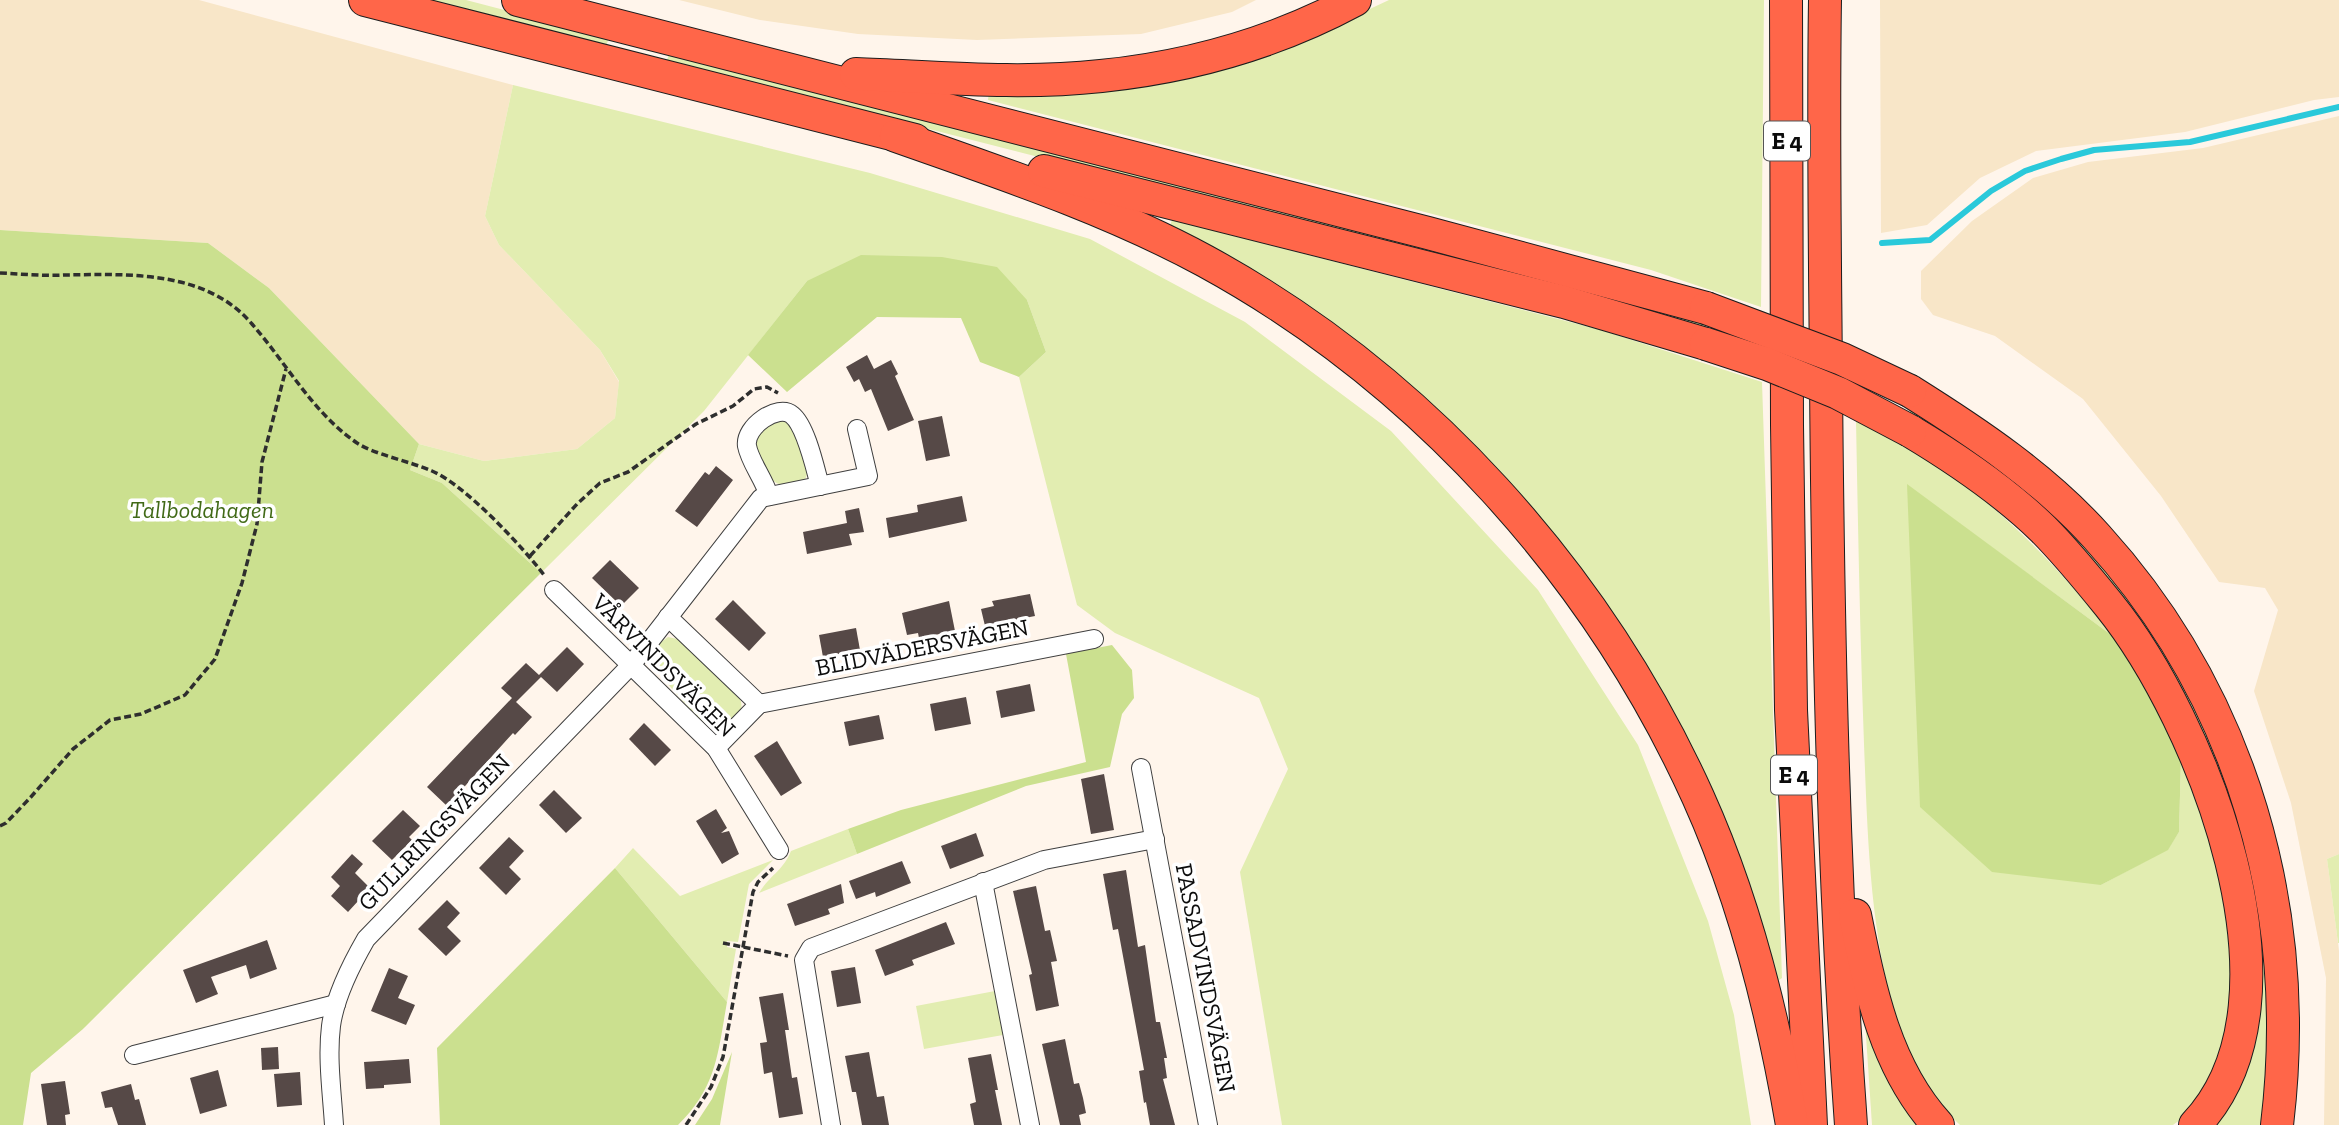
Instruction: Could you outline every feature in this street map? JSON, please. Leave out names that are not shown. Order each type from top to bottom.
[{"type":"highway","points":[[365,0],[895,136],[1196,208],[1564,302],[1767,364],[1838,393],[1948,454],[2042,528],[2110,606],[2165,690],[2207,781],[2234,876],[2243,931],[2246,984],[2242,1032],[2229,1074],[2207,1113],[2195,1125]]},
{"type":"highway","points":[[518,0],[1557,267],[1706,308],[1842,359],[1910,391],[1964,425],[2012,460],[2096,536],[2138,587],[2171,634],[2205,692],[2243,783],[2271,885],[2282,981],[2283,1081],[2277,1125]]},
{"type":"highway","points":[[795,71],[1013,80],[1101,76],[1184,64],[1264,41],[1355,0]]},
{"type":"highway","name":"E 4","points":[[1786,0],[1791,710],[1811,1125]]},
{"type":"highway","name":"E 4","points":[[1825,0],[1827,564],[1844,1041],[1851,1125]]},
{"type":"highway","points":[[895,136],[1056,193],[1148,232],[1207,262],[1262,295],[1372,374],[1429,422],[1485,480],[1565,575],[1594,614],[1662,725],[1699,800],[1751,941],[1773,1025],[1792,1125]]},
{"type":"highway","points":[[1835,821],[1878,1016],[1913,1095],[1938,1125]]},
{"type":"street","points":[[820,486],[809,446],[795,416],[780,412],[756,423],[748,434],[747,449],[765,482],[769,496],[820,486],[868,475],[857,429]]},
{"type":"street","name":"GULLRINGSVÄGEN","points":[[334,1125],[330,1043],[336,1004],[357,953],[375,926],[632,664],[761,498],[769,496]]},
{"type":"street","name":"VÅRVINDSVÄGEN","points":[[554,590],[716,748],[779,850]]},
{"type":"street","points":[[668,617],[759,704],[716,748]]},
{"type":"street","name":"BLIDVÄDERSVÄGEN","points":[[759,704],[1094,639]]},
{"type":"street","name":"PASSADVINDSVÄGEN","points":[[1141,768],[1208,1125]]},
{"type":"street","name":"PASSADVINDSVÄGEN","points":[[804,960],[811,948],[1044,860],[1155,839]]},
{"type":"street","points":[[983,882],[1030,1125]]},
{"type":"street","points":[[804,960],[831,1125]]},
{"type":"street","points":[[134,1055],[336,1004]]},
{"type":"path","points":[[0,273],[119,273],[178,281],[216,295],[251,322],[324,415],[359,444],[435,472],[459,487],[530,556],[554,590]]},
{"type":"path","points":[[0,826],[30,798],[73,749],[100,727],[110,720],[141,714],[185,695],[215,659],[242,583],[257,524],[262,462],[286,369]]},
{"type":"path","points":[[530,556],[577,503],[600,483],[628,472],[648,460],[680,434],[733,406],[754,389],[767,387],[780,394],[788,412]]},
{"type":"path","points":[[686,1125],[702,1104],[718,1072],[752,892],[774,866],[779,850]]},
{"type":"path","points":[[723,943],[804,960]]},
{"type":"shaded area","points":[[0,0],[199,0],[513,85],[485,216],[499,245],[600,350],[619,382],[615,418],[577,449],[484,461],[419,444],[269,288],[208,243],[0,230]]},
{"type":"shaded area","points":[[679,0],[1256,0],[1232,12],[1141,34],[977,40],[858,34],[760,20]]},
{"type":"shaded area","points":[[1880,0],[2339,0],[2339,97],[2314,100],[2185,132],[2036,151],[1980,178],[1927,225],[1881,233]]},
{"type":"shaded area","points":[[2339,116],[2339,854],[2327,859],[2339,951],[2339,1125],[2324,1125],[2326,978],[2291,803],[2254,691],[2278,610],[2265,588],[2219,582],[2161,496],[2083,399],[1995,336],[1933,315],[1921,299],[1921,271],[1972,221],[2033,178],[2088,162],[2203,148]]},
{"type":"green space","points":[[427,0],[466,0],[609,37],[606,47]]},
{"type":"green space","points":[[1389,0],[1764,0],[1761,307],[1651,270],[988,100],[989,91],[1280,51]]},
{"type":"green space","points":[[669,54],[1441,251],[1706,324],[1706,333],[1262,214],[671,63],[667,60]]},
{"type":"green space","points":[[513,85],[870,173],[1090,239],[1245,322],[1391,431],[1538,590],[1638,745],[1708,921],[1734,1015],[1751,1125],[1282,1125],[1240,872],[1288,769],[1259,698],[1115,633],[1077,605],[1019,377],[1046,352],[1027,300],[807,281],[704,411],[541,573],[442,483],[410,470],[419,444],[484,461],[577,449],[615,418],[619,381],[600,350],[499,245],[485,216]]},
{"type":"green space","points":[[1172,220],[1601,330],[1762,382],[1782,978],[1773,984],[1613,619],[1538,516],[1471,442],[1400,378],[1169,228]]},
{"type":"green space","name":"Tallbodahagen","points":[[0,230],[208,243],[269,288],[419,444],[410,470],[442,483],[541,573],[83,1029],[31,1073],[23,1125],[0,1125]]},
{"type":"green space","points":[[861,255],[942,257],[997,267],[1027,300],[1046,352],[1019,377],[980,362],[961,318],[877,317],[787,392],[748,355],[807,281]]},
{"type":"green space","points":[[1910,407],[2009,475],[2080,542],[2109,573],[2137,612],[2165,653],[2202,719],[2246,842],[2264,938],[2270,1041],[2262,1125],[2213,1125],[2234,1092],[2248,1062],[2256,1030],[2260,992],[2174,681],[1910,417]]},
{"type":"green space","points":[[783,420],[791,423],[809,468],[805,480],[783,485],[769,477],[763,469],[755,441],[762,426]]},
{"type":"green space","points":[[1856,420],[1914,450],[1971,489],[2022,534],[2070,584],[2114,637],[1907,485],[2101,885],[2168,849],[2179,832],[2181,759],[2208,836],[2219,878],[2230,965],[2229,1007],[2221,1047],[2194,1106],[2173,1125],[1960,1125],[1928,1089],[1910,1058],[1885,974],[1873,898],[1867,821]]},
{"type":"green space","points":[[1907,484],[2114,637],[2149,693],[2181,758],[2179,832],[2168,850],[2101,885],[1992,872],[1920,807]]},
{"type":"green space","points":[[668,637],[682,640],[738,692],[741,709],[732,720],[723,725],[709,725],[683,701],[659,672],[656,666],[657,645]]},
{"type":"green space","points":[[1112,645],[1132,670],[1134,698],[1122,714],[1110,767],[1026,786],[857,854],[848,829],[901,810],[1086,762],[1066,654]]},
{"type":"green space","points":[[848,829],[857,854],[759,893],[791,851]]},
{"type":"green space","points":[[633,848],[680,896],[773,860],[749,884],[738,942],[727,941],[727,947],[736,949],[727,1002],[615,868]]},
{"type":"green space","points":[[2339,854],[2339,943],[2338,943],[2327,859]]},
{"type":"green space","points":[[615,868],[727,1002],[714,1068],[701,1097],[678,1125],[440,1125],[437,1048]]},
{"type":"green space","points":[[995,991],[1003,1035],[924,1049],[916,1006]]},
{"type":"green space","points":[[1865,1021],[1920,1125],[1872,1125]]},
{"type":"green space","points":[[732,1052],[720,1125],[695,1125],[712,1099]]},
{"type":"building","points":[[867,355],[874,369],[891,360],[914,420],[888,431],[871,389],[865,392],[859,379],[854,382],[846,367]]},
{"type":"building","points":[[942,416],[950,456],[926,461],[918,421]]},
{"type":"building","points":[[716,466],[733,480],[697,527],[675,511],[705,472],[709,475]]},
{"type":"building","points":[[962,496],[967,521],[889,538],[886,518],[918,512],[917,505]]},
{"type":"building","points":[[859,508],[864,532],[849,534],[852,545],[807,554],[803,532],[847,523],[845,511]]},
{"type":"building","points":[[610,560],[639,588],[621,606],[592,578]]},
{"type":"building","points":[[1030,594],[1035,616],[985,626],[981,609],[994,606],[992,601]]},
{"type":"building","points":[[733,600],[766,633],[749,651],[715,619]]},
{"type":"building","points":[[949,601],[955,631],[919,638],[918,633],[907,635],[902,613]]},
{"type":"building","points":[[856,628],[860,650],[823,657],[819,635]]},
{"type":"building","points":[[567,647],[584,664],[557,692],[541,677],[516,702],[532,717],[515,735],[513,733],[447,806],[427,787],[512,698],[501,688],[526,663],[539,675]]},
{"type":"building","points":[[1030,684],[1035,711],[1001,718],[996,691]]},
{"type":"building","points":[[966,697],[971,724],[935,731],[930,704]]},
{"type":"building","points":[[879,715],[884,739],[849,746],[844,722]]},
{"type":"building","points":[[644,723],[671,750],[655,766],[629,739]]},
{"type":"building","points":[[777,741],[802,783],[781,796],[754,756]]},
{"type":"building","points":[[1104,774],[1114,830],[1091,834],[1081,779]]},
{"type":"building","points":[[554,790],[582,818],[566,833],[539,805]]},
{"type":"building","points":[[716,809],[727,828],[721,833],[729,831],[739,854],[722,864],[696,821]]},
{"type":"building","points":[[403,810],[420,826],[409,837],[412,840],[392,860],[372,841]]},
{"type":"building","points":[[976,833],[984,856],[950,869],[941,846]]},
{"type":"building","points":[[509,837],[524,851],[509,867],[521,879],[506,895],[479,868]]},
{"type":"building","points":[[352,854],[363,864],[355,873],[370,888],[348,912],[331,896],[340,886],[331,877]]},
{"type":"building","points":[[902,861],[911,883],[876,897],[875,892],[856,899],[849,881]]},
{"type":"building","points":[[1126,870],[1138,947],[1145,945],[1156,1022],[1160,1022],[1167,1058],[1164,1058],[1167,1078],[1163,1079],[1175,1125],[1150,1125],[1146,1102],[1144,1103],[1139,1071],[1144,1070],[1118,929],[1113,930],[1103,874]]},
{"type":"building","points":[[841,884],[844,903],[828,909],[830,914],[795,926],[787,904]]},
{"type":"building","points":[[1036,886],[1045,931],[1050,930],[1057,961],[1051,962],[1059,1006],[1036,1011],[1029,975],[1032,974],[1013,891]]},
{"type":"building","points":[[447,900],[460,913],[447,927],[461,941],[446,956],[418,929]]},
{"type":"building","points":[[946,922],[955,944],[912,960],[914,965],[885,976],[875,950]]},
{"type":"building","points":[[267,940],[277,969],[250,979],[246,965],[211,977],[218,994],[196,1003],[183,970]]},
{"type":"building","points":[[855,967],[861,1003],[837,1007],[831,971]]},
{"type":"building","points":[[389,968],[408,976],[398,998],[415,1005],[406,1025],[371,1011]]},
{"type":"building","points":[[783,993],[792,1078],[797,1077],[803,1114],[779,1118],[772,1072],[764,1074],[760,1043],[767,1042],[759,997]]},
{"type":"building","points":[[1065,1039],[1074,1084],[1079,1083],[1086,1113],[1079,1115],[1081,1125],[1060,1125],[1042,1044]]},
{"type":"building","points":[[278,1047],[279,1069],[262,1070],[261,1048]]},
{"type":"building","points":[[869,1052],[877,1097],[884,1096],[889,1125],[862,1125],[856,1092],[852,1092],[845,1056]]},
{"type":"building","points":[[991,1054],[1002,1125],[974,1125],[970,1104],[976,1102],[968,1058]]},
{"type":"building","points":[[409,1059],[411,1083],[366,1089],[364,1062]]},
{"type":"building","points":[[218,1070],[227,1106],[200,1114],[190,1078]]},
{"type":"building","points":[[300,1072],[302,1105],[277,1107],[274,1074]]},
{"type":"building","points":[[65,1081],[70,1114],[65,1115],[66,1125],[47,1125],[41,1084]]},
{"type":"building","points":[[131,1084],[135,1100],[139,1099],[146,1125],[118,1125],[112,1107],[105,1108],[101,1092]]},
{"type":"waterway","points":[[1882,243],[1930,240],[1991,191],[2025,171],[2061,159],[2094,150],[2190,142],[2339,107]]}]
